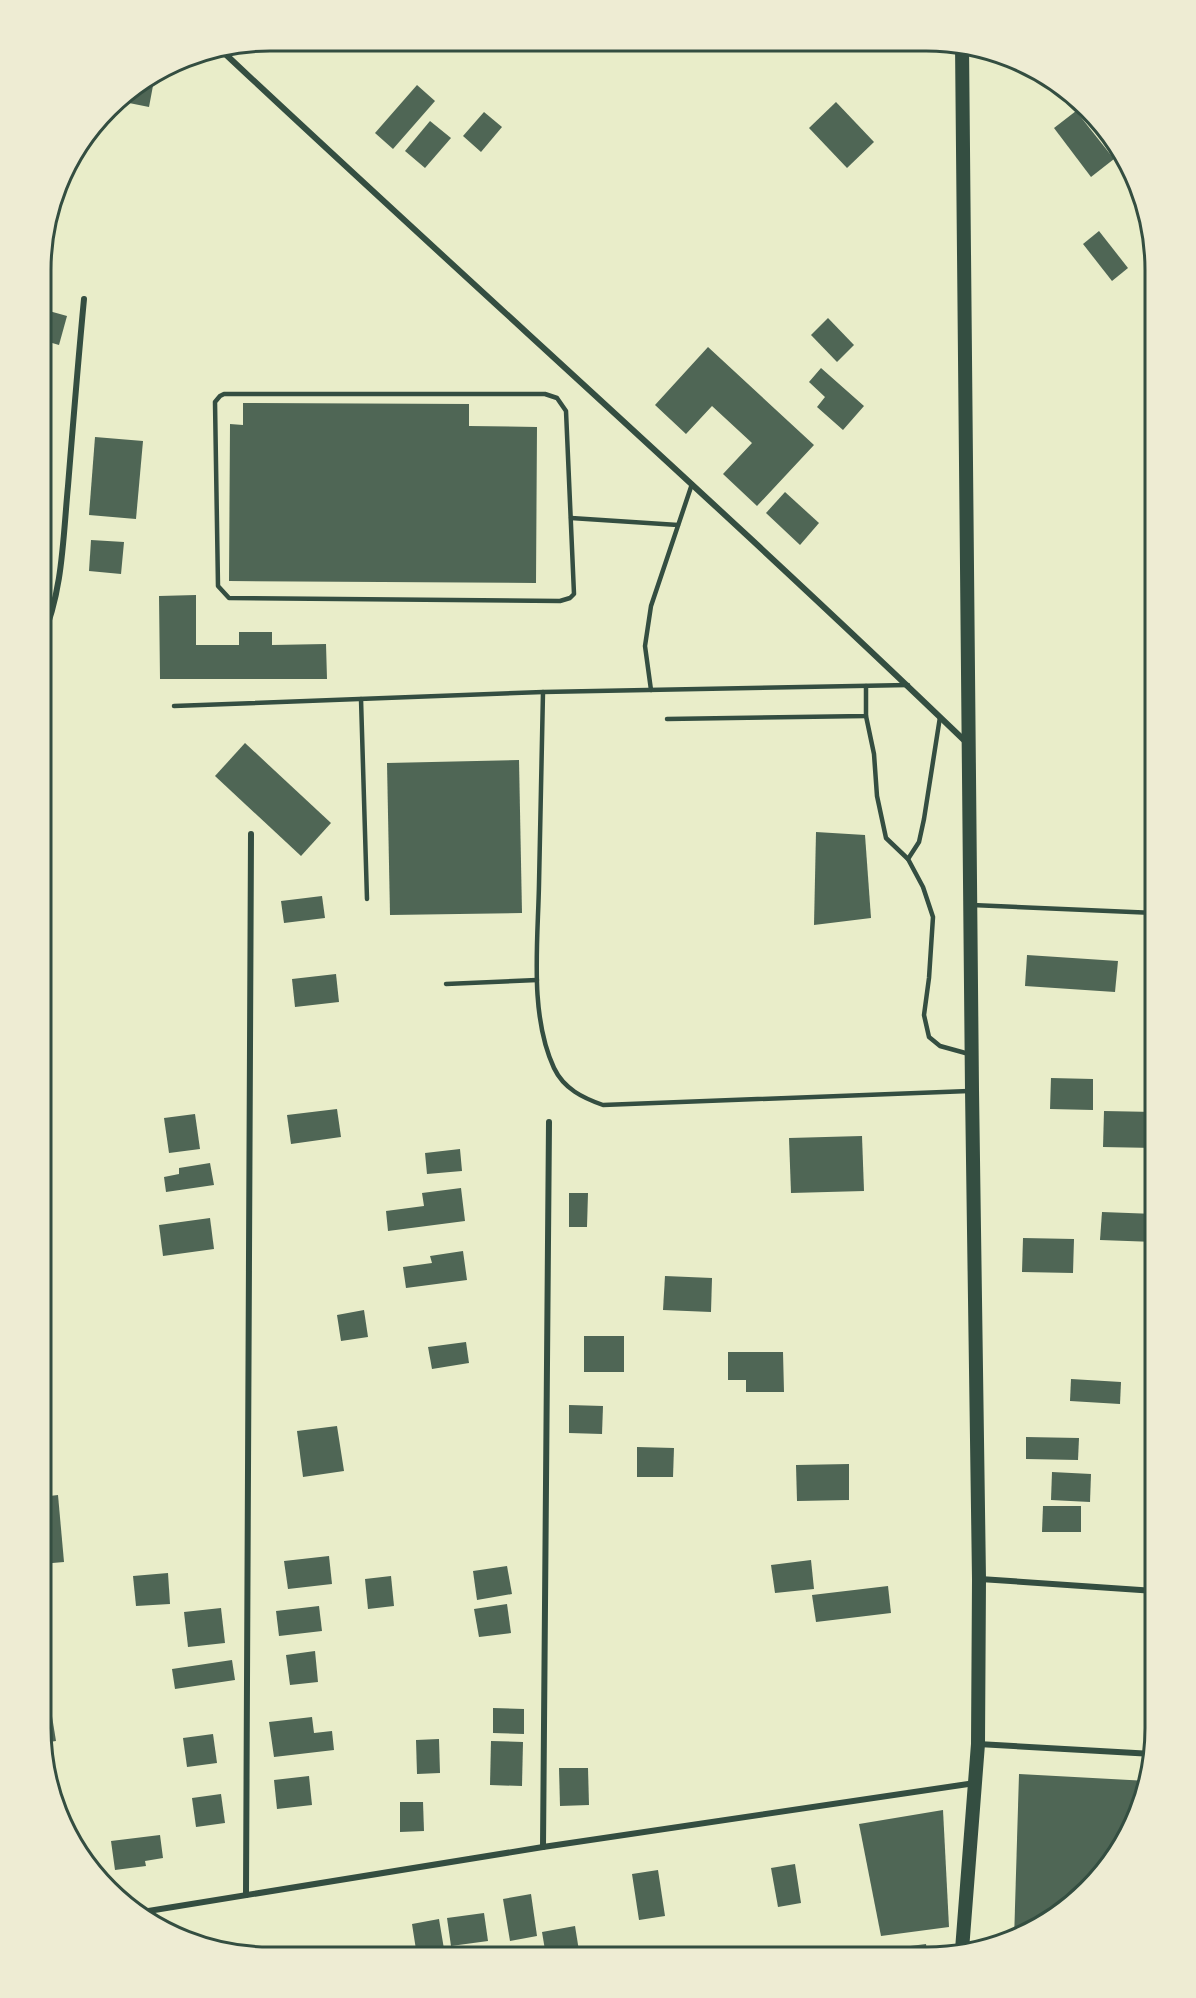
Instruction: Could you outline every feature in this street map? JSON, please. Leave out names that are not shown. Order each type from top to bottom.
[{"type":"main road","points":[[962,54],[979,1579],[978,1744],[963,1944]]},
{"type":"street","points":[[226,55],[692,484],[908,685],[968,745]]},
{"type":"street","points":[[51,614],[62,556],[84,299]]},
{"type":"street","points":[[246,1896],[251,834]]},
{"type":"street","points":[[543,1847],[549,1122]]},
{"type":"street","points":[[979,1579],[1145,1590]]},
{"type":"street","points":[[978,1744],[1144,1753]]},
{"type":"street","points":[[151,1912],[543,1847],[976,1783]]},
{"type":"lane","points":[[225,394],[545,394],[557,398],[566,411],[572,518],[574,594],[560,601],[229,598],[218,586],[216,402],[220,396],[225,394]]},
{"type":"lane","points":[[651,690],[645,646],[651,606],[692,484]]},
{"type":"lane","points":[[572,518],[678,525]]},
{"type":"lane","points":[[174,706],[543,692],[908,685]]},
{"type":"lane","points":[[866,686],[866,716],[886,838],[908,859],[923,887],[933,917],[930,978],[924,1016],[929,1037],[940,1046],[972,1055]]},
{"type":"lane","points":[[543,692],[537,980],[542,1032],[555,1069],[567,1087],[584,1098],[603,1105],[972,1090]]},
{"type":"lane","points":[[361,699],[367,899]]},
{"type":"lane","points":[[667,719],[866,716]]},
{"type":"lane","points":[[908,859],[919,842],[940,717]]},
{"type":"lane","points":[[970,905],[1145,913]]},
{"type":"lane","points":[[446,984],[537,980]]},
{"type":"building","points":[[153,85],[149,107],[129,103]]},
{"type":"building","points":[[417,85],[435,101],[393,149],[375,133]]},
{"type":"building","points":[[836,102],[874,142],[847,168],[809,128]]},
{"type":"building","points":[[1076,111],[1114,159],[1091,177],[1054,128]]},
{"type":"building","points":[[484,112],[502,127],[481,152],[463,136]]},
{"type":"building","points":[[430,121],[451,138],[425,168],[405,151]]},
{"type":"building","points":[[1099,231],[1128,268],[1112,281],[1083,244]]},
{"type":"building","points":[[51,312],[67,316],[59,345],[51,343]]},
{"type":"building","points":[[828,318],[854,345],[837,362],[811,335]]},
{"type":"building","points":[[708,347],[814,445],[757,506],[723,474],[752,443],[712,406],[686,434],[655,405]]},
{"type":"building","points":[[821,368],[864,406],[843,430],[817,407],[825,397],[809,382]]},
{"type":"building","points":[[243,403],[469,404],[469,426],[537,427],[536,583],[229,581],[230,424],[243,425]]},
{"type":"building","points":[[95,437],[143,441],[136,519],[89,515]]},
{"type":"building","points":[[785,492],[819,523],[800,545],[766,513]]},
{"type":"building","points":[[91,540],[124,542],[121,574],[89,571]]},
{"type":"building","points":[[196,595],[196,645],[239,645],[239,632],[272,632],[272,645],[326,644],[327,679],[160,679],[159,596]]},
{"type":"building","points":[[245,743],[331,823],[301,856],[215,776]]},
{"type":"building","points":[[519,760],[522,913],[390,915],[387,763]]},
{"type":"building","points":[[816,832],[865,835],[871,918],[814,925]]},
{"type":"building","points":[[322,896],[325,918],[284,923],[281,901]]},
{"type":"building","points":[[1027,955],[1118,961],[1115,992],[1025,986]]},
{"type":"building","points":[[336,974],[339,1002],[295,1007],[292,979]]},
{"type":"building","points":[[1051,1078],[1093,1079],[1093,1110],[1050,1109]]},
{"type":"building","points":[[337,1109],[341,1137],[291,1144],[287,1115]]},
{"type":"building","points":[[1104,1111],[1145,1112],[1145,1148],[1103,1147]]},
{"type":"building","points":[[195,1114],[200,1149],[169,1153],[164,1118]]},
{"type":"building","points":[[862,1136],[864,1191],[791,1193],[789,1138]]},
{"type":"building","points":[[460,1149],[462,1171],[427,1174],[425,1153]]},
{"type":"building","points":[[210,1163],[214,1185],[166,1192],[164,1177],[179,1174],[179,1168]]},
{"type":"building","points":[[461,1188],[465,1221],[388,1231],[386,1211],[424,1206],[422,1193]]},
{"type":"building","points":[[569,1193],[588,1193],[587,1227],[569,1227]]},
{"type":"building","points":[[1102,1212],[1145,1214],[1145,1242],[1100,1240]]},
{"type":"building","points":[[210,1218],[214,1249],[163,1256],[159,1225]]},
{"type":"building","points":[[1023,1238],[1074,1239],[1073,1273],[1022,1272]]},
{"type":"building","points":[[463,1251],[467,1280],[406,1288],[403,1267],[432,1263],[430,1256]]},
{"type":"building","points":[[665,1276],[712,1278],[711,1312],[663,1310]]},
{"type":"building","points":[[364,1310],[368,1337],[341,1341],[337,1315]]},
{"type":"building","points":[[584,1336],[624,1336],[624,1372],[584,1372]]},
{"type":"building","points":[[466,1342],[469,1363],[432,1369],[428,1347]]},
{"type":"building","points":[[728,1352],[783,1352],[784,1392],[746,1392],[746,1380],[728,1380]]},
{"type":"building","points":[[1071,1379],[1121,1382],[1120,1404],[1070,1401]]},
{"type":"building","points":[[569,1405],[603,1406],[602,1434],[569,1433]]},
{"type":"building","points":[[337,1426],[344,1471],[303,1477],[297,1431]]},
{"type":"building","points":[[1026,1437],[1079,1438],[1078,1460],[1026,1459]]},
{"type":"building","points":[[637,1447],[674,1448],[673,1477],[637,1477]]},
{"type":"building","points":[[849,1464],[849,1500],[797,1501],[796,1465]]},
{"type":"building","points":[[1052,1472],[1091,1474],[1090,1502],[1051,1500]]},
{"type":"building","points":[[58,1495],[64,1562],[51,1563],[51,1496]]},
{"type":"building","points":[[1043,1506],[1081,1506],[1081,1532],[1042,1532]]},
{"type":"building","points":[[329,1556],[332,1584],[288,1589],[284,1561]]},
{"type":"building","points":[[811,1560],[814,1589],[775,1593],[771,1565]]},
{"type":"building","points":[[507,1566],[512,1594],[477,1600],[473,1571]]},
{"type":"building","points":[[168,1573],[170,1604],[136,1606],[133,1576]]},
{"type":"building","points":[[391,1576],[394,1606],[368,1609],[365,1579]]},
{"type":"building","points":[[888,1586],[891,1613],[816,1622],[812,1595]]},
{"type":"building","points":[[507,1604],[511,1633],[479,1637],[474,1609]]},
{"type":"building","points":[[319,1606],[322,1631],[279,1636],[276,1611]]},
{"type":"building","points":[[221,1608],[225,1643],[188,1647],[184,1612]]},
{"type":"building","points":[[315,1651],[318,1682],[290,1685],[286,1655]]},
{"type":"building","points":[[232,1660],[235,1680],[175,1689],[172,1669]]},
{"type":"building","points":[[493,1708],[524,1709],[524,1734],[493,1733]]},
{"type":"building","points":[[51,1710],[56,1741],[51,1742]]},
{"type":"building","points":[[312,1717],[314,1733],[332,1731],[334,1750],[274,1757],[269,1722]]},
{"type":"building","points":[[213,1734],[217,1763],[187,1767],[183,1738]]},
{"type":"building","points":[[439,1739],[440,1773],[417,1774],[416,1740]]},
{"type":"building","points":[[491,1741],[523,1742],[522,1786],[490,1785]]},
{"type":"building","points":[[559,1768],[588,1768],[589,1805],[560,1806]]},
{"type":"building","points":[[1019,1774],[1139,1781],[1116,1838],[1091,1872],[1059,1902],[1036,1918],[1014,1928]]},
{"type":"building","points":[[309,1776],[312,1805],[277,1809],[274,1780]]},
{"type":"building","points":[[221,1794],[225,1823],[196,1827],[192,1798]]},
{"type":"building","points":[[400,1802],[423,1802],[424,1831],[400,1832]]},
{"type":"building","points":[[943,1810],[949,1927],[881,1936],[859,1824]]},
{"type":"building","points":[[160,1835],[163,1858],[145,1861],[146,1866],[115,1870],[111,1841]]},
{"type":"building","points":[[795,1864],[801,1903],[778,1907],[771,1868]]},
{"type":"building","points":[[658,1870],[665,1916],[639,1920],[632,1874]]},
{"type":"building","points":[[531,1894],[537,1936],[510,1941],[503,1899]]},
{"type":"building","points":[[484,1913],[488,1941],[451,1946],[447,1918]]},
{"type":"building","points":[[439,1919],[444,1947],[416,1947],[412,1924]]},
{"type":"building","points":[[575,1926],[578,1947],[544,1947],[542,1932]]},
{"type":"building","points":[[926,1944],[926,1947],[926,1947],[902,1947]]}]
